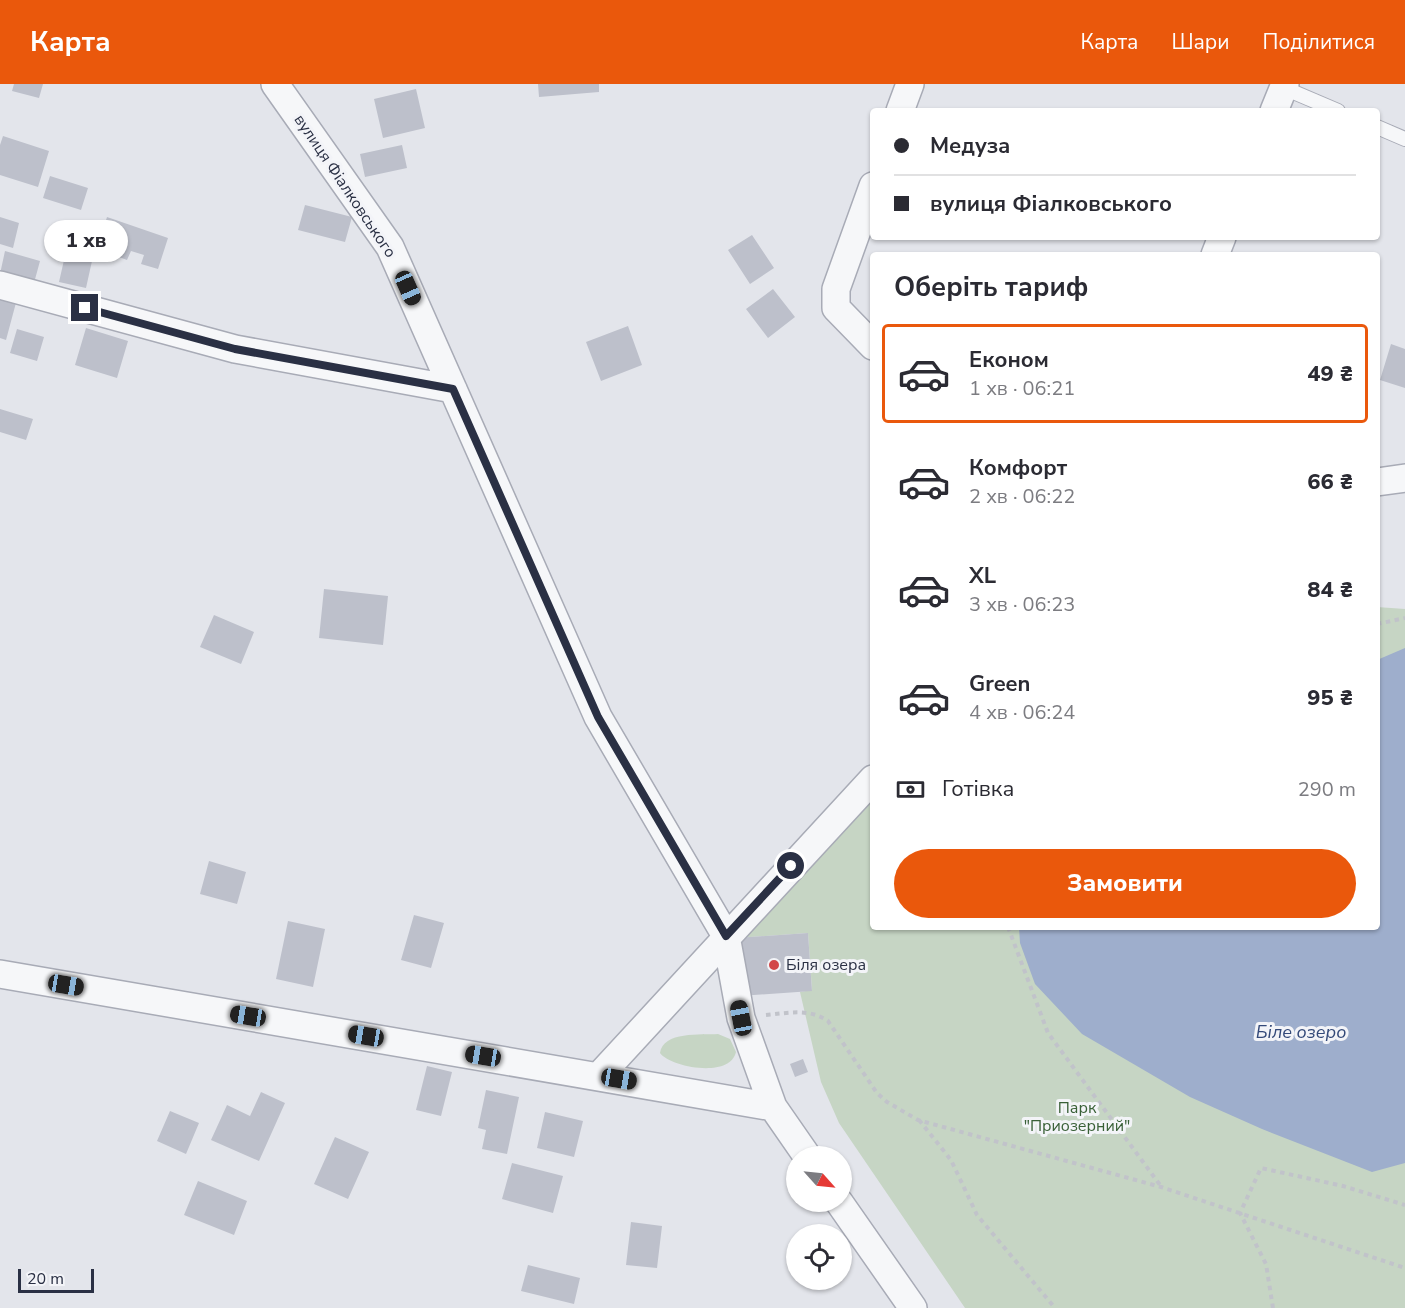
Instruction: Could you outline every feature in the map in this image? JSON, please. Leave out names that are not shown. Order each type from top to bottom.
[{"type":"street","name":"вулиця Фіалковського","points":[[275,84],[390,247],[598,717],[726,936],[741,1018],[773,1107],[800,1146]]},
{"type":"street","points":[[901,108],[910,84]]},
{"type":"street","points":[[870,194],[836,289],[836,308],[870,343]]},
{"type":"street","points":[[0,285],[235,349],[453,389]]},
{"type":"street","points":[[1380,482],[1405,478]]},
{"type":"street","points":[[600,1076],[870,781]]},
{"type":"street","points":[[0,974],[773,1107]]},
{"type":"street","points":[[846,1212],[913,1308]]},
{"type":"lane","points":[[1281,94],[1328,108]]},
{"type":"lane","points":[[1380,129],[1405,139]]},
{"type":"path","points":[[1380,623],[1405,618]]},
{"type":"path","points":[[1009,930],[1048,1033],[1161,1186]]},
{"type":"path","points":[[741,1018],[803,1011],[818,1014],[836,1030],[877,1093],[887,1102],[918,1120],[1161,1186],[1405,1268]]},
{"type":"path","points":[[918,1120],[951,1160],[977,1215],[1055,1308]]},
{"type":"path","points":[[1240,1213],[1261,1168],[1343,1186],[1405,1205]]},
{"type":"path","points":[[1240,1213],[1266,1264],[1273,1308]]},
{"type":"green space","name":"Парк \"Приозерний\"","points":[[1380,607],[1405,609],[1405,1308],[965,1308],[839,1123],[821,1082],[800,992],[812,990],[808,933],[736,938],[870,791],[870,930],[1380,930]]},
{"type":"green space","points":[[718,1034],[730,1039],[736,1052],[723,1066],[700,1068],[687,1066],[675,1063],[660,1053],[668,1041],[675,1038]]},
{"type":"water","name":"Біле озеро","points":[[1405,648],[1405,1163],[1372,1172],[1262,1129],[1190,1097],[1082,1034],[1035,984],[1020,943],[1019,930],[1380,930],[1380,659]]},
{"type":"building","points":[[14,84],[43,84],[39,98],[12,91]]},
{"type":"building","points":[[538,84],[599,84],[599,92],[539,97]]},
{"type":"building","points":[[416,89],[425,128],[383,138],[374,99]]},
{"type":"building","points":[[3,136],[49,151],[38,187],[0,175],[0,145]]},
{"type":"building","points":[[402,145],[407,168],[365,177],[360,154]]},
{"type":"building","points":[[50,176],[88,188],[81,210],[43,198]]},
{"type":"building","points":[[305,205],[352,217],[345,242],[298,230]]},
{"type":"building","points":[[0,217],[19,223],[13,248],[0,244]]},
{"type":"building","points":[[107,217],[168,238],[158,269],[141,264],[144,255],[131,251],[127,260],[111,254],[114,245],[100,240]]},
{"type":"building","points":[[752,235],[774,268],[750,284],[728,250]]},
{"type":"building","points":[[67,247],[94,252],[86,288],[59,282]]},
{"type":"building","points":[[5,251],[40,261],[34,283],[0,274]]},
{"type":"building","points":[[773,289],[795,317],[768,338],[746,309]]},
{"type":"building","points":[[0,295],[17,299],[6,340],[0,338]]},
{"type":"building","points":[[628,326],[642,365],[601,381],[586,342]]},
{"type":"building","points":[[86,328],[128,341],[117,378],[75,365]]},
{"type":"building","points":[[17,329],[44,337],[37,361],[10,353]]},
{"type":"building","points":[[1391,344],[1405,349],[1405,388],[1380,380]]},
{"type":"building","points":[[0,409],[33,419],[26,440],[0,432]]},
{"type":"building","points":[[324,589],[388,596],[383,645],[319,638]]},
{"type":"building","points":[[214,615],[254,632],[241,664],[200,647]]},
{"type":"building","points":[[209,861],[246,872],[237,904],[200,894]]},
{"type":"building","points":[[414,915],[444,923],[431,968],[401,960]]},
{"type":"building","points":[[288,921],[325,929],[313,987],[276,979]]},
{"type":"building","name":"Біля озера","points":[[808,933],[812,991],[740,996],[736,938]]},
{"type":"building","points":[[803,1059],[808,1072],[795,1077],[790,1064]]},
{"type":"building","points":[[427,1066],[452,1072],[441,1116],[416,1110]]},
{"type":"building","points":[[486,1090],[519,1097],[507,1154],[482,1149],[486,1130],[478,1128]]},
{"type":"building","points":[[261,1092],[285,1103],[259,1161],[211,1140],[227,1105],[250,1116]]},
{"type":"building","points":[[170,1111],[199,1123],[186,1154],[157,1141]]},
{"type":"building","points":[[545,1112],[583,1121],[574,1157],[537,1148]]},
{"type":"building","points":[[335,1137],[369,1152],[348,1199],[314,1184]]},
{"type":"building","points":[[512,1163],[563,1176],[553,1213],[502,1199]]},
{"type":"building","points":[[198,1181],[247,1201],[234,1235],[184,1215]]},
{"type":"building","points":[[631,1222],[662,1226],[657,1268],[626,1265]]},
{"type":"building","points":[[528,1265],[580,1278],[574,1304],[521,1291]]},
{"type":"place","name":"Біля озера","points":[[774,965]]},
{"type":"route","points":[[85,308],[235,349],[453,389],[598,717],[726,936],[791,866]]}]
